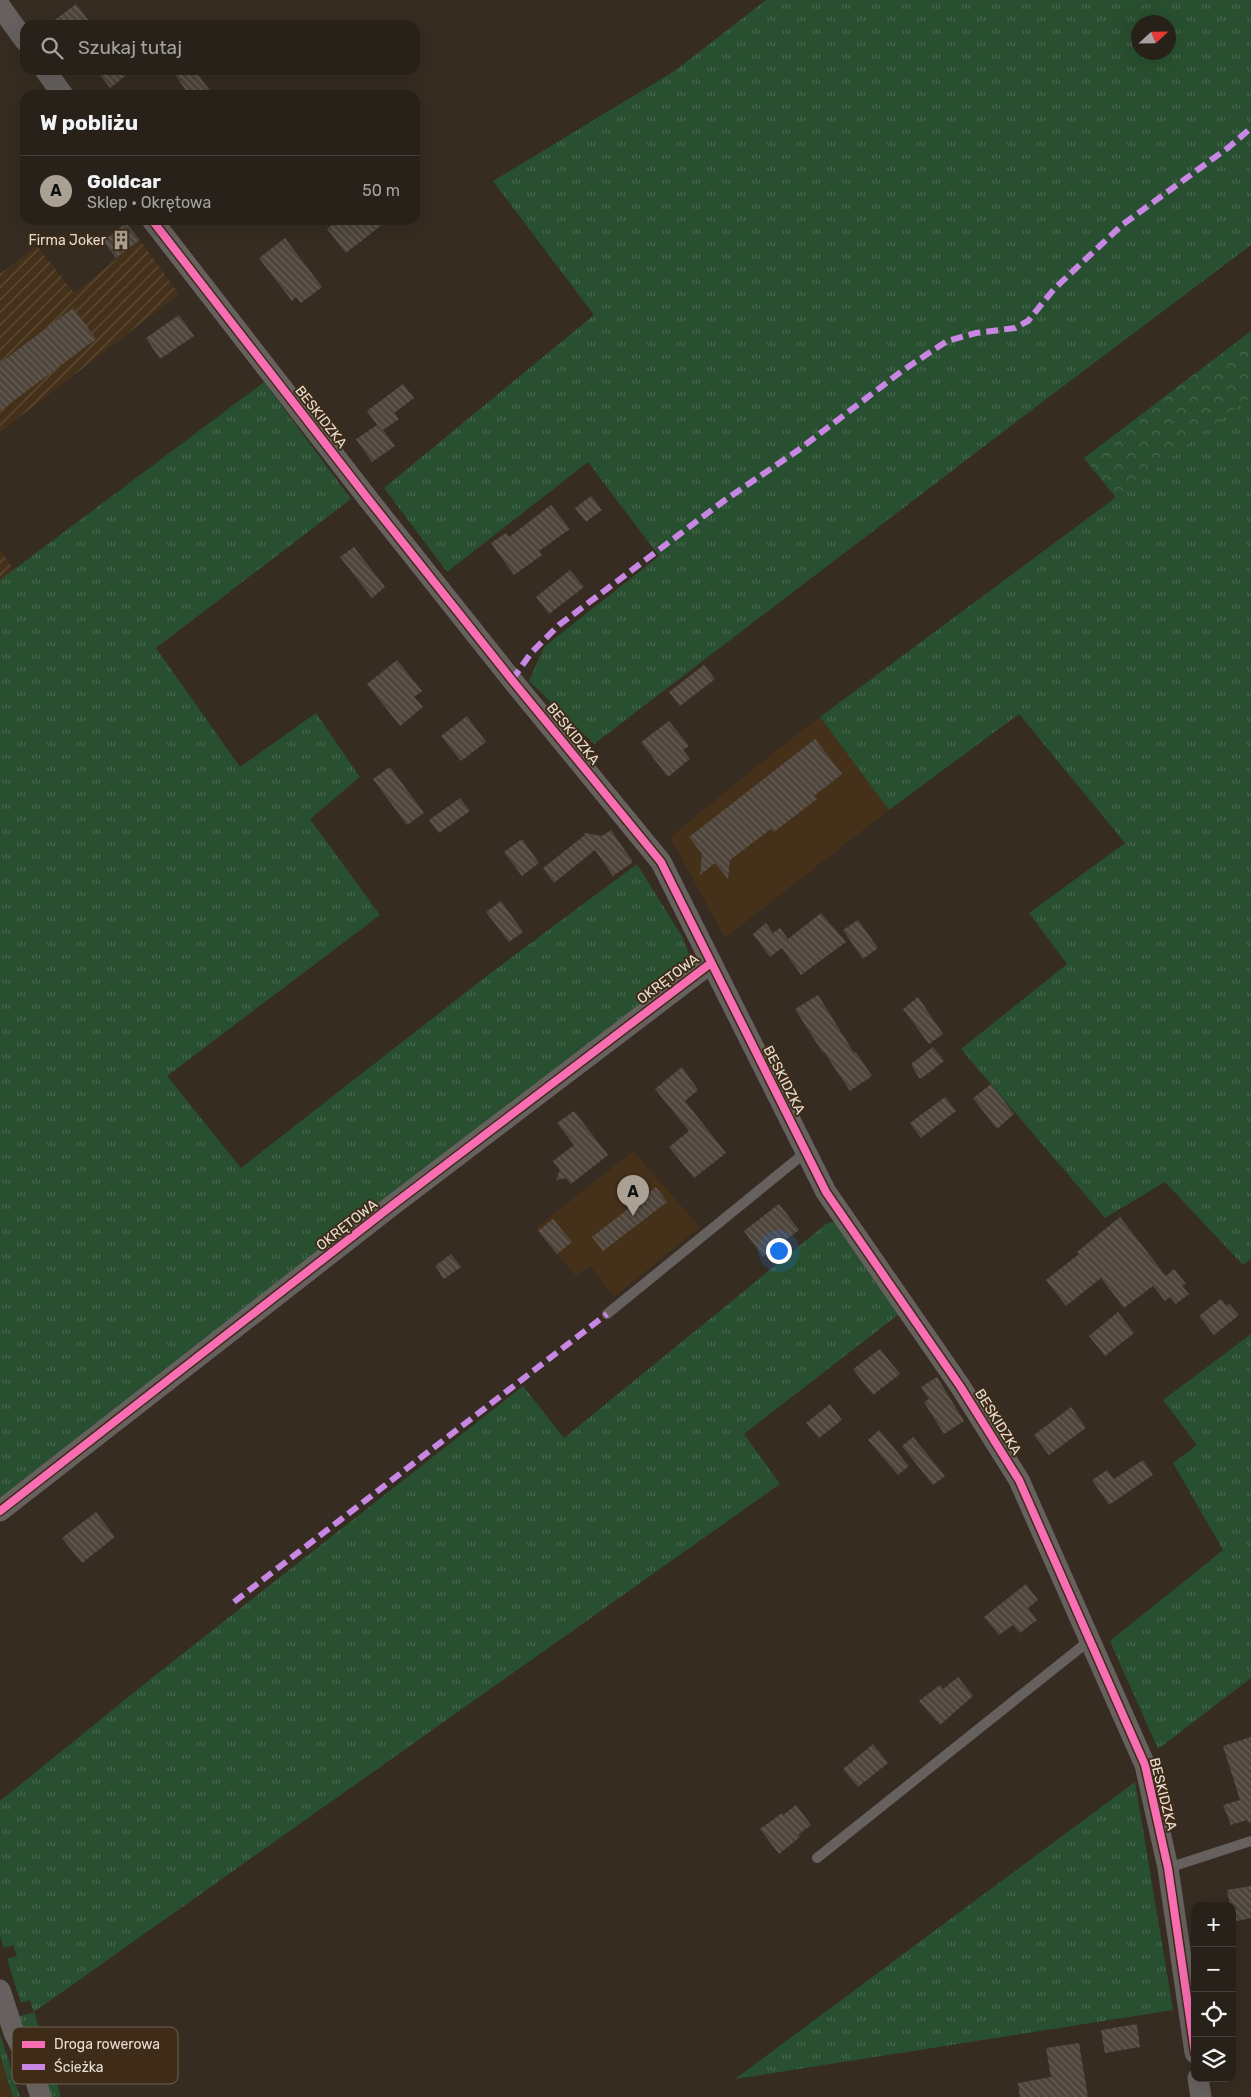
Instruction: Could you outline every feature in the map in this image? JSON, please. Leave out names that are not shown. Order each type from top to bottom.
[{"type":"street","points":[[0,6],[20,34]]},
{"type":"street","points":[[49,75],[59,90]]},
{"type":"street","name":"BESKIDZKA","points":[[156,225],[369,500],[512,680],[661,862],[826,1192],[960,1386],[1019,1480],[1145,1765],[1168,1868],[1193,2037]]},
{"type":"street","name":"OKRĘTOWA","points":[[0,1512],[402,1198],[711,963]]},
{"type":"street","points":[[0,1990],[12,2027]]},
{"type":"street","points":[[1199,2082],[1201,2097]]},
{"type":"street","points":[[37,2084],[41,2097]]},
{"type":"lane","points":[[607,1314],[806,1152]]},
{"type":"lane","points":[[817,1858],[1090,1640]]},
{"type":"lane","points":[[1168,1868],[1251,1841]]},
{"type":"shaded area","points":[[140,240],[179,294],[0,432],[0,274],[37,246],[74,293]]},
{"type":"shaded area","points":[[0,550],[14,570],[0,580]]},
{"type":"shaded area","points":[[820,717],[889,810],[725,938],[670,837]]},
{"type":"shaded area","points":[[633,1151],[700,1227],[614,1297],[590,1266],[576,1276],[536,1228]]},
{"type":"shaded area","points":[[0,2055],[13,2097],[0,2097]]},
{"type":"green space","points":[[766,0],[1251,0],[1251,245],[594,744],[529,681],[544,647],[659,556],[588,462],[447,572],[384,488],[594,315],[493,181],[676,70]]},
{"type":"green space","points":[[1251,331],[1251,397],[1116,498],[1084,458]]},
{"type":"green space","points":[[264,382],[351,499],[156,648],[240,767],[316,713],[360,777],[310,819],[380,915],[167,1076],[241,1168],[484,978],[637,864],[683,938],[691,960],[686,971],[0,1504],[0,580]]},
{"type":"green space","points":[[1251,397],[1251,1259],[1243,1265],[1165,1182],[1105,1218],[961,1049],[1067,964],[1029,913],[1125,843],[1019,714],[889,810],[820,717]]},
{"type":"green space","points":[[835,1221],[899,1314],[744,1434],[780,1484],[34,2012],[30,2000],[21,2003],[7,1959],[17,1956],[13,1945],[4,1948],[0,1936],[0,1801],[153,1677],[523,1386],[564,1438],[826,1224]]},
{"type":"green space","points":[[1251,1334],[1251,1678],[1158,1749],[1110,1641],[1223,1550],[1173,1463],[1197,1445],[1163,1400]]},
{"type":"green space","points":[[1135,1782],[1173,2010],[735,2079]]},
{"type":"green space","points":[[34,2012],[39,2027],[22,2027],[19,2021],[20,2016]]},
{"type":"green space","points":[[0,2034],[12,2072],[12,2084],[16,2084],[20,2097],[13,2097],[0,2055]]},
{"type":"green space","points":[[46,2084],[57,2084],[61,2097],[50,2097]]},
{"type":"building","points":[[76,4],[88,20],[55,20]]},
{"type":"building","points":[[100,75],[127,75],[110,88]]},
{"type":"building","points":[[175,75],[199,75],[209,90],[186,90]]},
{"type":"building","name":"Firma Joker","points":[[123,225],[128,225],[140,240],[116,258],[103,241]]},
{"type":"building","points":[[332,225],[382,225],[346,253],[327,229]]},
{"type":"building","points":[[285,238],[322,287],[301,303],[296,297],[292,301],[259,258]]},
{"type":"building","points":[[73,308],[96,339],[0,411],[0,363]]},
{"type":"building","points":[[179,315],[194,336],[160,359],[146,338]]},
{"type":"building","points":[[403,384],[414,398],[394,413],[399,419],[383,430],[395,446],[372,462],[356,439],[377,425],[367,411]]},
{"type":"building","points":[[591,496],[602,510],[586,522],[575,508]]},
{"type":"building","points":[[551,505],[570,529],[539,551],[542,555],[514,575],[491,543],[506,533],[509,537]]},
{"type":"building","points":[[354,547],[385,587],[372,598],[340,557]]},
{"type":"building","points":[[570,570],[584,587],[549,614],[536,597]]},
{"type":"building","points":[[397,660],[422,691],[414,697],[423,707],[400,726],[367,684]]},
{"type":"building","points":[[704,665],[715,679],[680,706],[669,692]]},
{"type":"building","points":[[467,716],[486,742],[461,761],[441,736]]},
{"type":"building","points":[[669,721],[689,746],[683,750],[690,759],[668,777],[641,742]]},
{"type":"building","points":[[815,739],[842,774],[814,796],[817,799],[774,832],[771,829],[730,860],[728,879],[715,863],[700,875],[702,854],[689,837]]},
{"type":"building","points":[[390,767],[424,813],[407,825],[373,779]]},
{"type":"building","points":[[460,798],[470,811],[439,833],[429,820]]},
{"type":"building","points":[[611,830],[633,862],[613,876],[595,850],[554,883],[543,868],[585,835],[584,833],[602,836]]},
{"type":"building","points":[[522,839],[539,863],[522,876],[504,852]]},
{"type":"building","points":[[501,901],[523,932],[509,942],[486,912]]},
{"type":"building","points":[[821,913],[846,942],[801,975],[782,948],[770,957],[753,934],[766,923],[773,933],[780,928],[788,939]]},
{"type":"building","points":[[858,920],[878,948],[863,959],[843,930]]},
{"type":"building","points":[[818,995],[854,1053],[856,1052],[872,1076],[850,1091],[795,1009]]},
{"type":"building","points":[[918,997],[943,1034],[929,1044],[903,1009]]},
{"type":"building","points":[[933,1047],[944,1061],[922,1078],[919,1078],[911,1064]]},
{"type":"building","points":[[682,1067],[698,1090],[685,1101],[726,1153],[694,1178],[669,1147],[689,1131],[655,1089]]},
{"type":"building","points":[[991,1084],[1014,1114],[997,1129],[973,1098]]},
{"type":"building","points":[[945,1097],[956,1111],[921,1138],[910,1123]]},
{"type":"building","points":[[574,1111],[608,1155],[571,1184],[566,1178],[556,1180],[560,1170],[553,1161],[574,1145],[557,1123]]},
{"type":"building","points":[[656,1187],[667,1202],[603,1251],[592,1237]]},
{"type":"building","points":[[779,1204],[799,1230],[763,1257],[744,1231]]},
{"type":"building","points":[[1120,1217],[1166,1276],[1174,1269],[1186,1284],[1182,1286],[1189,1294],[1176,1304],[1170,1297],[1165,1301],[1153,1286],[1124,1308],[1101,1278],[1066,1306],[1046,1280],[1079,1254],[1077,1252]]},
{"type":"building","points":[[553,1219],[572,1242],[557,1254],[538,1231]]},
{"type":"building","points":[[451,1254],[461,1267],[444,1279],[435,1266]]},
{"type":"building","points":[[1221,1299],[1227,1306],[1229,1304],[1239,1315],[1214,1335],[1199,1316]]},
{"type":"building","points":[[1118,1312],[1134,1333],[1105,1356],[1089,1336]]},
{"type":"building","points":[[880,1349],[900,1374],[873,1395],[853,1369]]},
{"type":"building","points":[[937,1377],[964,1421],[944,1434],[924,1402],[929,1399],[921,1387]]},
{"type":"building","points":[[830,1404],[842,1420],[819,1438],[806,1423]]},
{"type":"building","points":[[1071,1407],[1086,1428],[1049,1455],[1034,1435]]},
{"type":"building","points":[[879,1430],[909,1466],[898,1475],[868,1440]]},
{"type":"building","points":[[913,1437],[945,1476],[933,1485],[902,1446]]},
{"type":"building","points":[[1143,1460],[1153,1475],[1109,1505],[1092,1480],[1107,1470],[1114,1479]]},
{"type":"building","points":[[96,1512],[115,1537],[82,1563],[62,1538]]},
{"type":"building","points":[[1026,1584],[1038,1600],[1028,1608],[1037,1620],[1020,1633],[1013,1625],[999,1635],[984,1617]]},
{"type":"building","points":[[958,1677],[973,1696],[940,1725],[919,1701],[940,1685],[943,1689]]},
{"type":"building","points":[[1251,1737],[1251,1822],[1248,1823],[1247,1820],[1231,1825],[1223,1805],[1240,1800],[1223,1746]]},
{"type":"building","points":[[873,1744],[888,1763],[858,1787],[843,1769]]},
{"type":"building","points":[[796,1805],[811,1825],[798,1835],[800,1837],[779,1854],[760,1829]]},
{"type":"building","points":[[1251,1886],[1251,1918],[1236,1921],[1236,1902],[1229,1902],[1227,1890]]},
{"type":"building","points":[[1137,2024],[1140,2047],[1105,2053],[1101,2030]]},
{"type":"building","points":[[1079,2043],[1088,2097],[1020,2097],[1018,2083],[1051,2077],[1046,2048]]},
{"type":"marked path","points":[[512,680],[531,653],[559,625],[725,500],[797,451],[902,371],[947,341],[976,333],[1015,328],[1028,321],[1054,289],[1122,225],[1229,147],[1251,128]]},
{"type":"marked path","points":[[234,1602],[607,1314]]},
{"type":"cycle path","points":[[156,225],[369,500],[512,680],[661,862],[826,1192],[960,1386],[1019,1480],[1145,1765],[1168,1868],[1193,2037]]},
{"type":"cycle path","points":[[0,1511],[394,1204],[711,963]]},
{"type":"place","name":"Firma Joker","points":[[121,240]]},
{"type":"place","name":"Goldcar","points":[[633,1216]]}]
